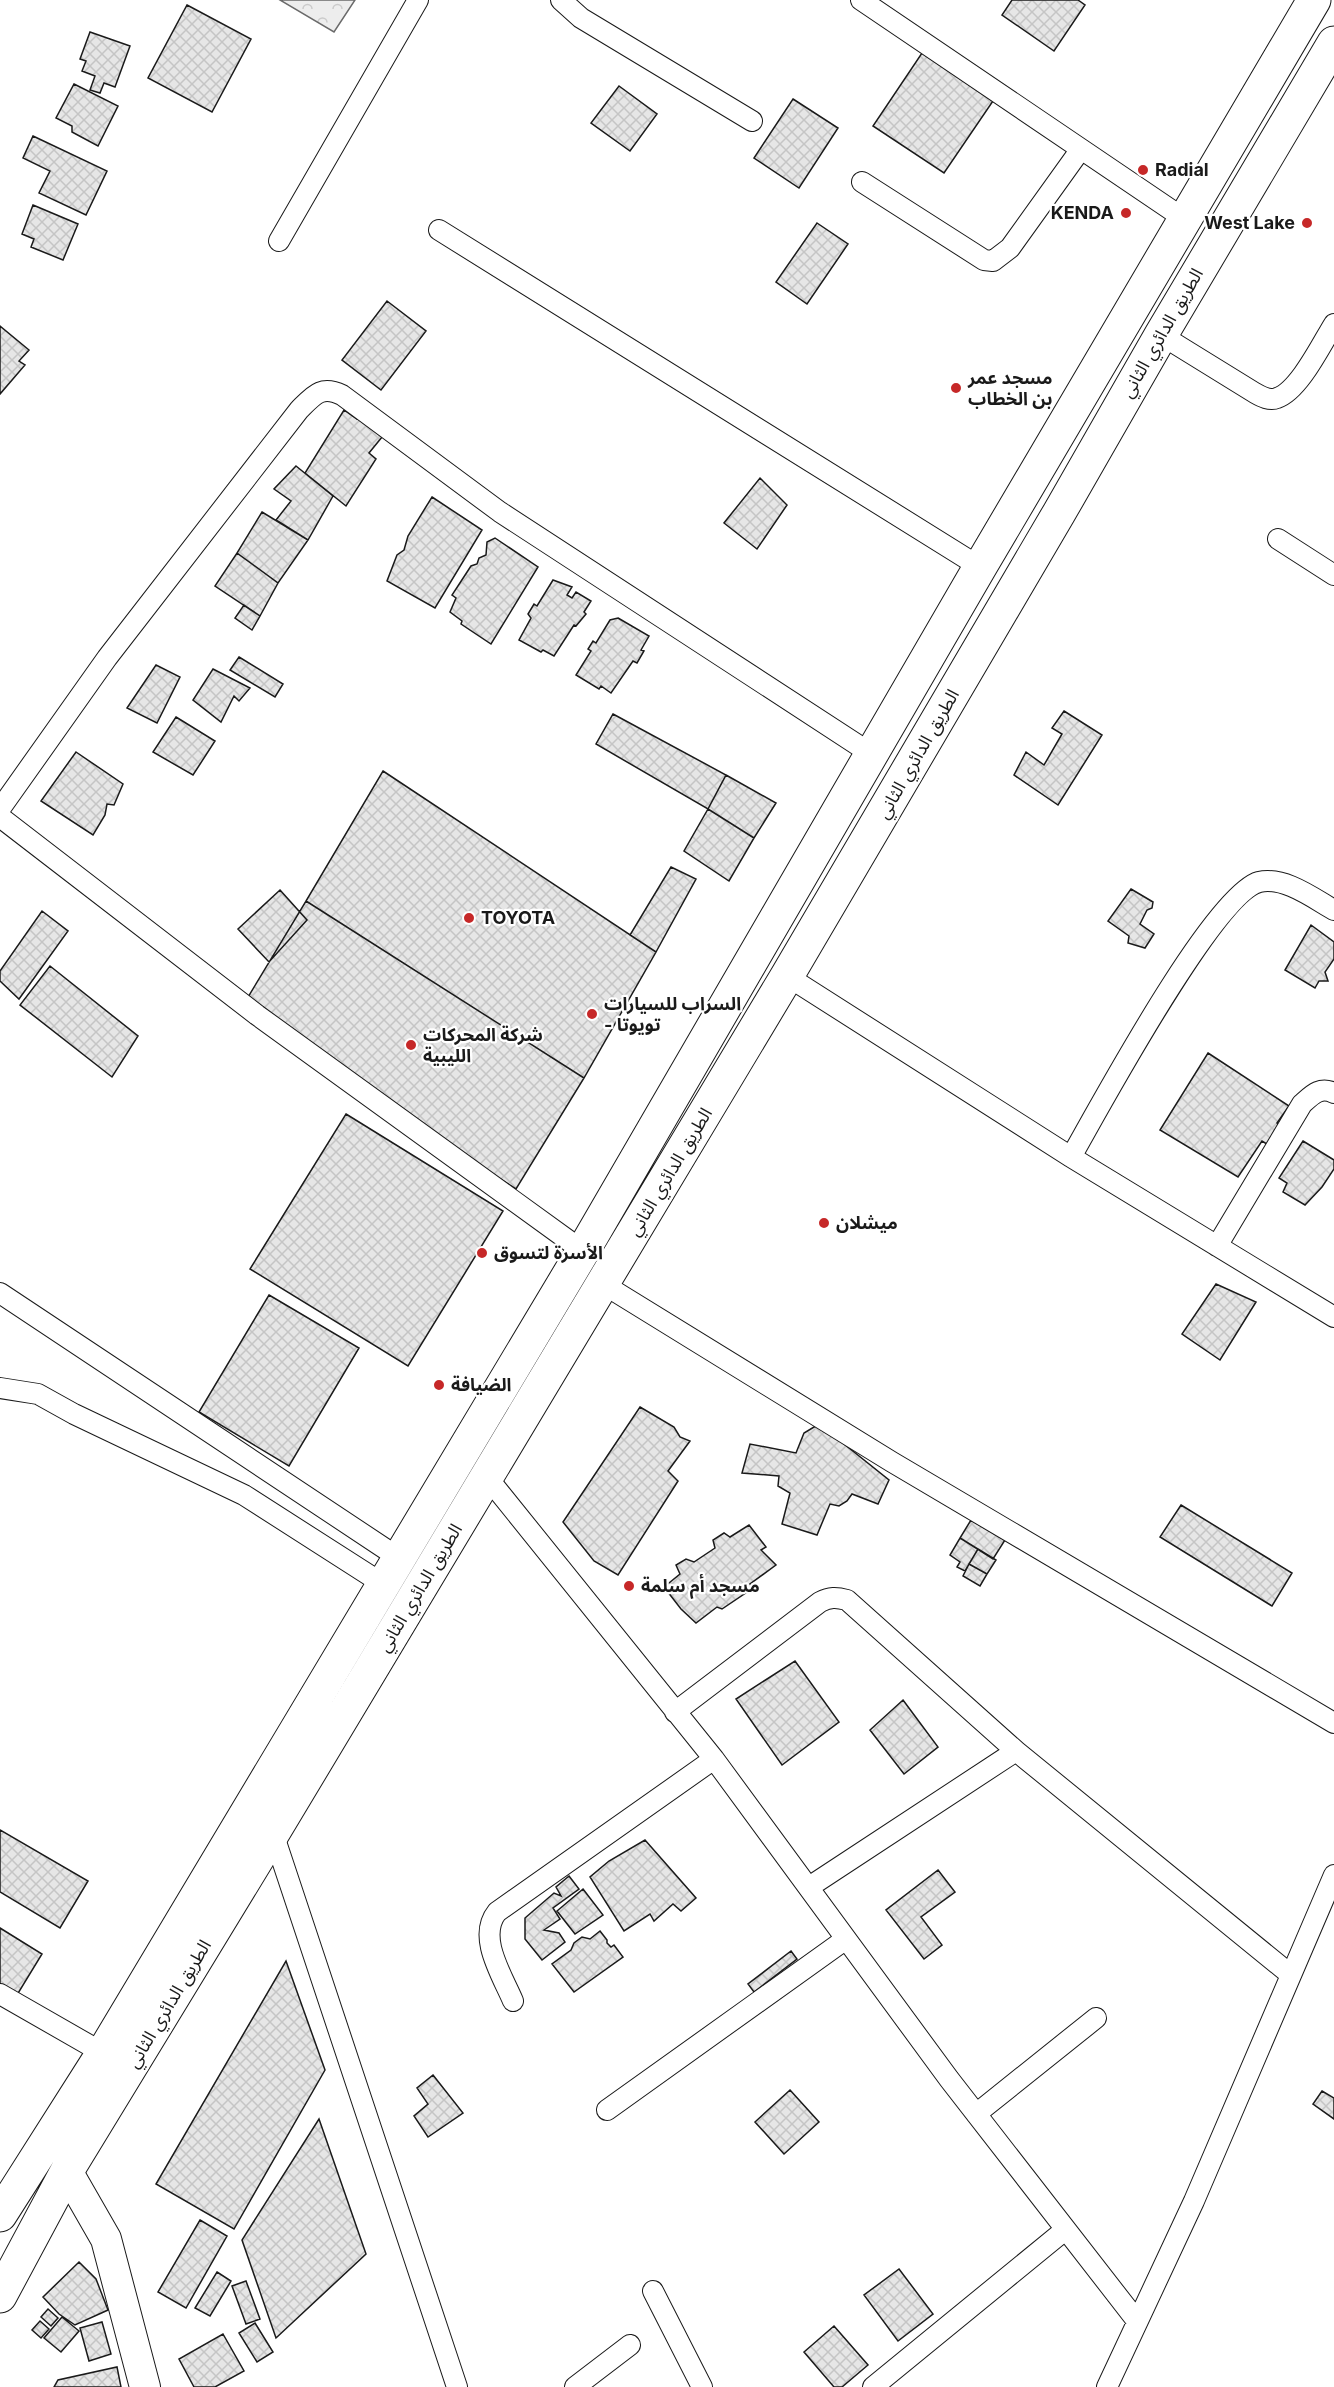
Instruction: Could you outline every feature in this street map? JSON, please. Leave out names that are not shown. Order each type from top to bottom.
[{"type":"highway","name":"الطريق الدائري الثاني","points":[[0,2215],[103,2053],[583,1251],[873,755],[980,567],[1314,0]]},
{"type":"highway","name":"الطريق الدائري الثاني","points":[[0,2296],[67,2171],[487,1478],[787,976],[1059,513],[1161,334],[1334,43]]},
{"type":"main road","points":[[67,2171],[106,2239],[145,2387]]},
{"type":"street","points":[[279,241],[418,0]]},
{"type":"street","points":[[561,0],[581,18],[752,121]]},
{"type":"street","points":[[861,0],[1186,220]]},
{"type":"street","points":[[862,182],[984,260],[993,261],[1003,256],[1010,248],[1081,149]]},
{"type":"street","points":[[439,230],[980,567]]},
{"type":"street","points":[[1161,334],[1255,393],[1270,399],[1283,396],[1294,387],[1334,324]]},
{"type":"street","points":[[0,809],[107,658],[292,419],[320,391],[330,389],[342,395],[500,512],[873,755]]},
{"type":"street","points":[[1278,539],[1334,575]]},
{"type":"street","points":[[0,816],[257,1015],[583,1251]]},
{"type":"street","points":[[1071,1157],[1151,1018],[1226,907],[1245,888],[1260,882],[1274,881],[1288,885],[1334,910]]},
{"type":"street","points":[[787,976],[1071,1157],[1334,1317]]},
{"type":"street","points":[[1217,1246],[1302,1104],[1317,1091],[1328,1090],[1334,1093]]},
{"type":"street","points":[[603,1284],[892,1462],[1334,1724]]},
{"type":"street","points":[[0,1293],[391,1571]]},
{"type":"street","points":[[0,1388],[38,1394],[74,1414],[244,1495],[391,1571]]},
{"type":"street","points":[[487,1478],[714,1759],[976,2114],[1137,2321]]},
{"type":"street","points":[[675,1712],[820,1602],[838,1597],[847,1600],[1016,1751],[1291,1975]]},
{"type":"street","points":[[809,1887],[1016,1751]]},
{"type":"street","points":[[513,2001],[489,1942],[490,1921],[497,1912],[714,1759]]},
{"type":"street","points":[[273,1833],[457,2387]]},
{"type":"street","points":[[1107,2387],[1194,2201],[1334,1875]]},
{"type":"street","points":[[607,2110],[846,1939]]},
{"type":"street","points":[[0,1994],[103,2053]]},
{"type":"street","points":[[976,2114],[1096,2018]]},
{"type":"street","points":[[873,2387],[1065,2230]]},
{"type":"street","points":[[653,2291],[702,2387]]},
{"type":"street","points":[[575,2387],[630,2345]]},
{"type":"green space","points":[[280,0],[355,0],[334,32]]},
{"type":"building","points":[[1012,0],[1078,0],[1085,5],[1054,51],[1002,15]]},
{"type":"building","points":[[187,5],[251,39],[212,112],[148,78]]},
{"type":"building","points":[[90,32],[130,46],[115,87],[104,83],[100,93],[90,90],[95,76],[82,71],[86,61],[80,59]]},
{"type":"building","points":[[922,53],[993,101],[944,173],[873,126]]},
{"type":"building","points":[[74,84],[118,106],[98,146],[72,132],[72,126],[56,118]]},
{"type":"building","points":[[619,86],[657,114],[630,151],[591,123]]},
{"type":"building","points":[[793,99],[838,128],[799,188],[754,158]]},
{"type":"building","points":[[33,136],[107,171],[86,215],[39,193],[50,171],[23,158]]},
{"type":"building","points":[[33,205],[78,224],[63,260],[31,247],[34,239],[22,234]]},
{"type":"building","points":[[817,223],[848,244],[807,304],[776,282]]},
{"type":"building","points":[[387,301],[426,331],[381,390],[342,360]]},
{"type":"building","points":[[0,326],[29,350],[19,361],[25,365],[0,394]]},
{"type":"building","points":[[344,410],[357,419],[362,416],[387,431],[369,453],[376,459],[346,506],[305,473]]},
{"type":"building","points":[[296,466],[333,496],[308,540],[276,520],[291,501],[274,489]]},
{"type":"building","points":[[760,478],[787,505],[757,549],[724,523]]},
{"type":"building","points":[[432,497],[482,530],[435,608],[387,581],[397,555],[404,550],[408,536]]},
{"type":"building","points":[[262,512],[308,540],[278,583],[237,553]]},
{"type":"building","points":[[495,538],[538,567],[491,644],[461,624],[462,621],[450,612],[456,598],[452,595],[471,566],[477,564],[479,558],[486,555],[487,542]]},
{"type":"building","points":[[237,553],[278,583],[260,616],[215,586]]},
{"type":"building","points":[[553,580],[572,587],[567,595],[572,598],[576,592],[591,601],[584,612],[586,614],[576,626],[574,625],[554,656],[519,640],[531,618],[528,614],[534,604],[537,606]]},
{"type":"building","points":[[244,605],[260,616],[252,630],[235,618]]},
{"type":"building","points":[[618,618],[649,636],[637,663],[633,661],[611,693],[601,686],[599,689],[576,675],[591,651],[588,649],[593,641],[596,643],[610,620]]},
{"type":"building","points":[[239,657],[283,684],[275,697],[230,670]]},
{"type":"building","points":[[156,665],[180,677],[157,723],[127,708]]},
{"type":"building","points":[[213,669],[250,688],[239,701],[234,696],[221,722],[193,700]]},
{"type":"building","points":[[1064,711],[1102,735],[1058,805],[1014,775],[1026,752],[1044,765],[1062,734],[1052,728]]},
{"type":"building","points":[[613,714],[726,775],[708,809],[596,744]]},
{"type":"building","points":[[176,717],[215,741],[193,775],[153,752]]},
{"type":"building","points":[[76,752],[123,784],[114,805],[107,804],[105,815],[93,835],[41,801]]},
{"type":"building","name":"TOYOTA","points":[[383,771],[656,952],[584,1078],[306,901]]},
{"type":"building","points":[[726,775],[776,803],[754,838],[708,809]]},
{"type":"building","points":[[708,809],[754,838],[729,881],[684,851]]},
{"type":"building","points":[[671,867],[696,879],[656,952],[630,935]]},
{"type":"building","points":[[1131,889],[1153,902],[1152,908],[1147,910],[1140,924],[1154,934],[1145,948],[1128,943],[1129,936],[1108,921]]},
{"type":"building","points":[[280,890],[307,920],[269,962],[238,929]]},
{"type":"building","name":"شركة المحركات الليبية","points":[[306,901],[584,1078],[516,1189],[239,1012]]},
{"type":"building","points":[[42,911],[68,931],[19,999],[0,981],[0,971]]},
{"type":"building","points":[[1311,925],[1334,942],[1334,959],[1325,972],[1328,981],[1319,981],[1315,988],[1285,970]]},
{"type":"building","points":[[50,966],[138,1036],[112,1077],[20,1005]]},
{"type":"building","points":[[1208,1053],[1289,1106],[1277,1123],[1282,1129],[1270,1146],[1262,1141],[1238,1177],[1160,1130]]},
{"type":"building","points":[[346,1114],[503,1211],[408,1366],[250,1269]]},
{"type":"building","points":[[1303,1141],[1334,1160],[1334,1169],[1322,1187],[1305,1205],[1283,1192],[1287,1183],[1279,1178]]},
{"type":"building","points":[[1216,1284],[1256,1302],[1220,1360],[1182,1334]]},
{"type":"building","points":[[269,1295],[359,1348],[289,1466],[199,1412]]},
{"type":"building","points":[[640,1407],[674,1427],[680,1437],[690,1441],[668,1471],[678,1481],[618,1575],[594,1561],[563,1522]]},
{"type":"building","points":[[819,1424],[889,1480],[878,1504],[852,1494],[839,1506],[830,1504],[817,1535],[782,1524],[790,1493],[778,1486],[779,1476],[742,1473],[750,1444],[796,1453],[804,1433]]},
{"type":"building","points":[[1181,1505],[1292,1573],[1272,1606],[1160,1537]]},
{"type":"building","points":[[971,1520],[1005,1540],[993,1559],[960,1538]]},
{"type":"building","points":[[749,1525],[766,1547],[761,1550],[776,1565],[750,1584],[753,1588],[722,1609],[717,1607],[696,1623],[681,1609],[664,1587],[680,1574],[676,1565],[686,1559],[694,1562],[715,1548],[713,1540],[724,1533],[730,1537]]},
{"type":"building","points":[[960,1538],[978,1549],[965,1571],[957,1567],[960,1562],[950,1555]]},
{"type":"building","points":[[978,1549],[996,1560],[987,1574],[969,1564]]},
{"type":"building","points":[[969,1564],[987,1574],[980,1586],[963,1576]]},
{"type":"building","points":[[795,1661],[839,1722],[782,1765],[736,1699]]},
{"type":"building","points":[[903,1700],[938,1747],[904,1774],[870,1730]]},
{"type":"building","points":[[0,1830],[88,1881],[60,1928],[0,1892]]},
{"type":"building","points":[[645,1840],[696,1898],[681,1911],[673,1904],[654,1921],[650,1914],[624,1931],[590,1877],[609,1861]]},
{"type":"building","points":[[938,1870],[955,1892],[921,1917],[942,1945],[924,1959],[886,1910]]},
{"type":"building","points":[[569,1876],[579,1889],[553,1908],[560,1919],[544,1930],[559,1933],[565,1942],[542,1960],[525,1939],[525,1918],[554,1893],[561,1896],[556,1887]]},
{"type":"building","points":[[583,1889],[603,1915],[575,1934],[557,1911]]},
{"type":"building","points":[[0,1928],[42,1954],[17,1995],[0,1984]]},
{"type":"building","points":[[600,1931],[607,1943],[611,1947],[614,1945],[623,1957],[574,1992],[552,1964],[571,1950],[574,1943],[582,1937],[590,1939]]},
{"type":"building","points":[[791,1951],[797,1959],[754,1992],[748,1984]]},
{"type":"building","points":[[286,1961],[325,2070],[234,2229],[156,2184]]},
{"type":"building","points":[[433,2075],[463,2113],[428,2137],[414,2116],[428,2104],[417,2088]]},
{"type":"building","points":[[790,2090],[819,2122],[784,2154],[755,2122]]},
{"type":"building","points":[[1322,2091],[1334,2098],[1334,2119],[1313,2104]]},
{"type":"building","points":[[319,2119],[366,2254],[276,2338],[242,2240]]},
{"type":"building","points":[[200,2220],[227,2236],[186,2308],[158,2292]]},
{"type":"building","points":[[79,2262],[96,2279],[108,2310],[75,2325],[59,2314],[43,2297]]},
{"type":"building","points":[[899,2269],[933,2314],[898,2341],[864,2295]]},
{"type":"building","points":[[217,2272],[231,2281],[210,2316],[195,2308]]},
{"type":"building","points":[[246,2281],[260,2319],[246,2324],[232,2286]]},
{"type":"building","points":[[48,2309],[58,2318],[51,2326],[41,2317]]},
{"type":"building","points":[[62,2317],[79,2331],[61,2352],[44,2338]]},
{"type":"building","points":[[40,2321],[49,2329],[41,2338],[32,2330]]},
{"type":"building","points":[[102,2322],[111,2354],[89,2361],[80,2328]]},
{"type":"building","points":[[255,2323],[273,2352],[257,2362],[239,2333]]},
{"type":"building","points":[[834,2326],[868,2365],[842,2387],[834,2387],[804,2352]]},
{"type":"building","points":[[223,2334],[244,2371],[215,2387],[194,2387],[179,2359]]},
{"type":"building","points":[[117,2367],[121,2387],[54,2387],[58,2380]]},
{"type":"place","name":"Radial","points":[[1143,170]]},
{"type":"place","name":"KENDA","points":[[1126,213]]},
{"type":"place","name":"West Lake","points":[[1307,223]]},
{"type":"place","name":"مسجد عمر بن الخطاب","points":[[956,388]]},
{"type":"place","name":"TOYOTA","points":[[469,918]]},
{"type":"place","name":"السراب للسيارات - تويوتا","points":[[592,1014]]},
{"type":"place","name":"شركة المحركات الليبية","points":[[411,1045]]},
{"type":"place","name":"ميشلان","points":[[824,1223]]},
{"type":"place","name":"الأسرة لتسوق","points":[[482,1253]]},
{"type":"place","name":"الضيافة","points":[[439,1385]]},
{"type":"place","name":"مسجد أم سلمة","points":[[629,1586]]}]
